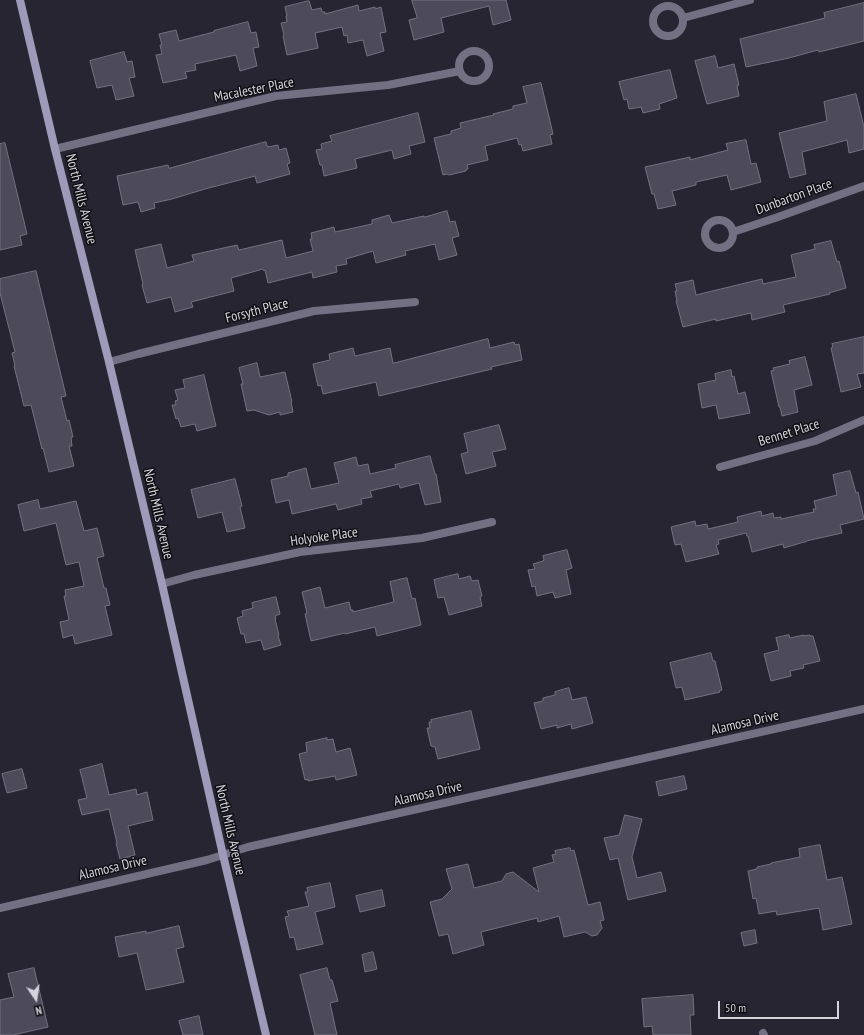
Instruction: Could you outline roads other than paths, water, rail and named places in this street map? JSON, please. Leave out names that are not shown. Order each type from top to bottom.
[{"type":"main road","name":"North Mills Avenue","points":[[20,0],[162,584],[223,855],[266,1035]]},
{"type":"street","points":[[683,18],[750,0]]},
{"type":"street","name":"Macalester Place","points":[[55,149],[276,96],[388,85],[460,71]]},
{"type":"street","name":"Dunbarton Place","points":[[733,232],[864,186]]},
{"type":"street","name":"Forsyth Place","points":[[109,362],[314,311],[415,302]]},
{"type":"street","name":"Bennet Place","points":[[720,467],[815,440],[864,420]]},
{"type":"street","name":"Holyoke Place","points":[[162,584],[194,575],[300,552],[422,538],[492,522]]},
{"type":"street","name":"Alamosa Drive","points":[[0,908],[207,860],[248,847],[864,710]]}]
